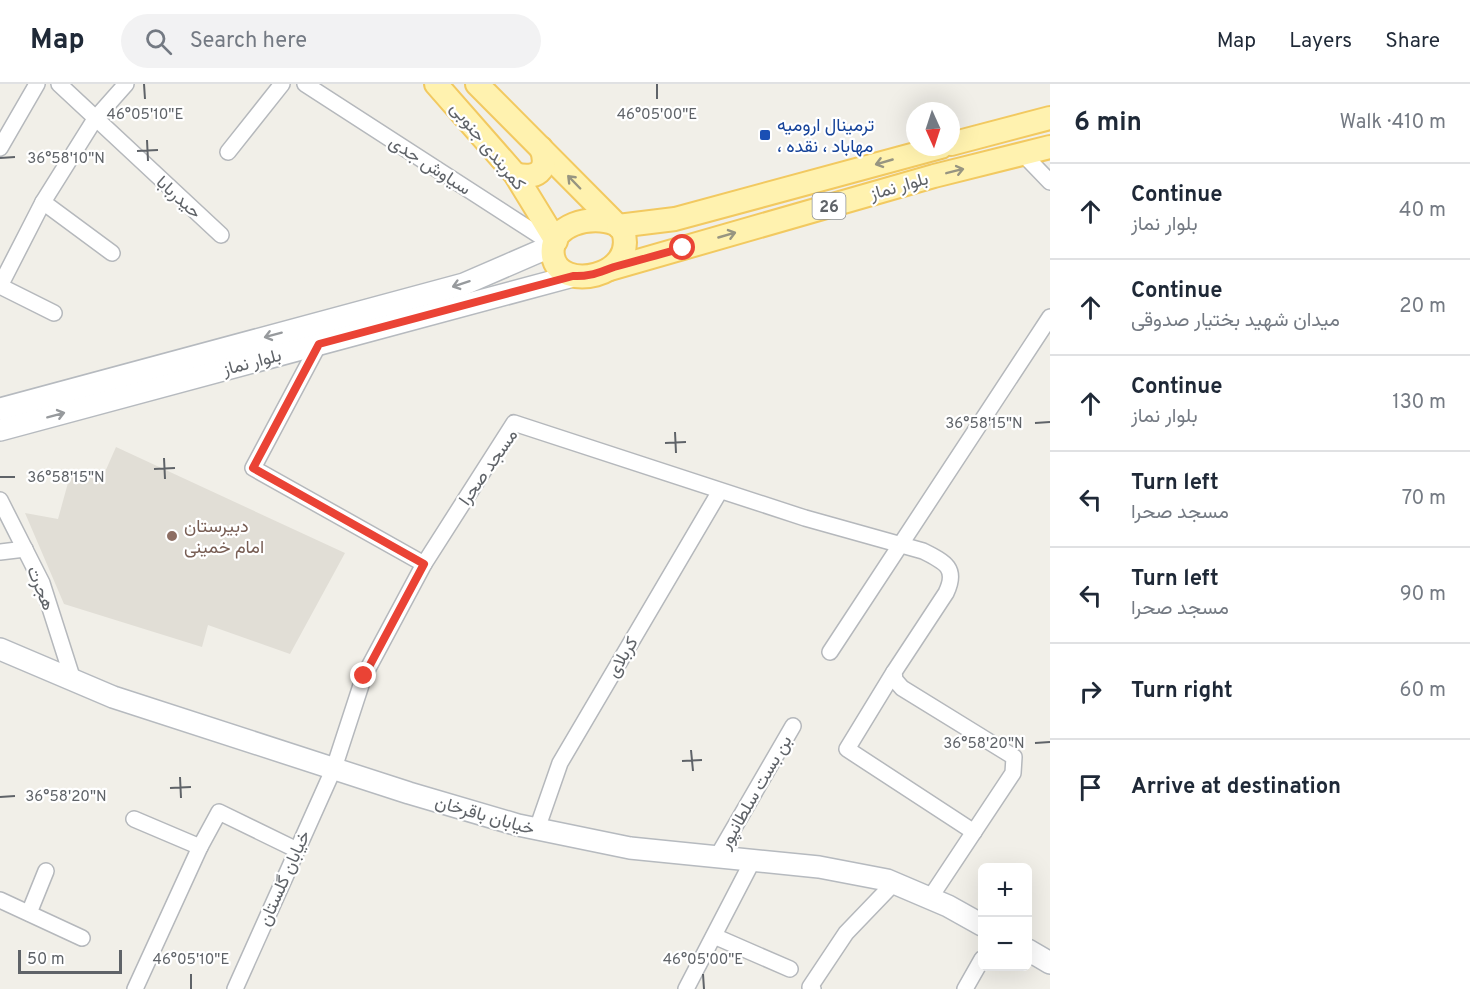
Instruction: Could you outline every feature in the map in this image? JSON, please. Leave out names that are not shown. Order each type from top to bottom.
[{"type":"main road","name":"کمربندی جنوبی","points":[[436,84],[514,174],[555,243]]},
{"type":"main road","name":"کمربندی جنوبی","points":[[477,84],[616,225]]},
{"type":"main road","points":[[960,142],[1050,118]]},
{"type":"main road","name":"بلوار نماز","points":[[610,268],[934,176],[1050,147]]},
{"type":"main road","points":[[514,174],[526,177],[536,174],[543,167],[545,158],[541,148]]},
{"type":"main road","name":"بلوار نماز","points":[[616,225],[675,219],[908,156]]},
{"type":"main road","name":"26","points":[[555,243],[568,227],[580,221],[605,219],[616,225]]},
{"type":"main road","points":[[675,219],[669,235],[673,242],[683,248]]},
{"type":"main road","points":[[610,268],[619,260],[626,240],[623,231],[616,225]]},
{"type":"main road","name":"بلوار نماز","points":[[0,408],[464,284],[555,243]]},
{"type":"main road","points":[[555,243],[552,255],[556,264],[563,272],[573,276]]},
{"type":"main road","points":[[501,267],[518,275],[520,283],[516,291]]},
{"type":"main road","name":"26","points":[[573,276],[586,277],[610,268]]},
{"type":"main road","name":"بلوار نماز","points":[[0,430],[573,276]]},
{"type":"main road","name":"خیابان باقرخان","points":[[0,649],[113,697],[417,795],[537,829],[630,848],[819,867],[894,883],[948,906],[978,923]]},
{"type":"main road","points":[[1032,952],[1050,963]]},
{"type":"street","points":[[0,148],[37,84]]},
{"type":"street","name":"حیدربابا","points":[[59,84],[221,235]]},
{"type":"street","points":[[54,313],[0,286],[43,202],[95,119],[126,84]]},
{"type":"street","points":[[228,152],[282,84]]},
{"type":"street","name":"سیاوش جدی","points":[[305,84],[555,243]]},
{"type":"street","points":[[1023,154],[1050,182]]},
{"type":"street","points":[[43,202],[112,253]]},
{"type":"street","points":[[830,652],[1050,317]]},
{"type":"street","points":[[319,344],[253,468],[424,564]]},
{"type":"street","name":"مسجد صحرا","points":[[424,564],[514,423],[720,491],[923,551],[940,560],[950,569],[952,580],[946,593],[894,672]]},
{"type":"street","name":"کربلای","points":[[537,829],[560,763],[720,491]]},
{"type":"street","name":"هجرت","points":[[0,500],[42,583],[73,680]]},
{"type":"street","points":[[0,552],[25,549]]},
{"type":"street","name":"خیابان گلستان","points":[[235,989],[334,768],[364,676],[424,564]]},
{"type":"street","points":[[894,672],[895,680],[902,688],[1014,757],[1013,773],[930,898]]},
{"type":"street","points":[[894,672],[847,748],[974,832]]},
{"type":"street","name":"بن بست سلطانپور","points":[[717,857],[793,726]]},
{"type":"street","points":[[135,989],[200,847],[219,812],[297,850]]},
{"type":"street","points":[[134,819],[200,847]]},
{"type":"street","points":[[686,989],[753,860]]},
{"type":"street","points":[[28,913],[46,872]]},
{"type":"street","points":[[813,989],[810,987],[846,933],[894,883]]},
{"type":"street","points":[[0,900],[82,938]]},
{"type":"street","points":[[714,936],[789,969]]},
{"type":"street","points":[[965,989],[978,966]]},
{"type":"shaded area","name":"دبیرستان امام خمینی","points":[[116,447],[345,553],[290,654],[208,625],[202,647],[64,604],[25,513],[58,519],[71,472],[101,481]]},
{"type":"place","name":"ترمینال ارومیه ، مهاباد ، نقده","points":[[765,135]]},
{"type":"place","name":"دبیرستان امام خمینی","points":[[172,536]]},
{"type":"route","points":[[364,676],[424,564],[253,468],[319,344],[573,276],[586,277],[598,274],[610,268],[683,248]]}]
